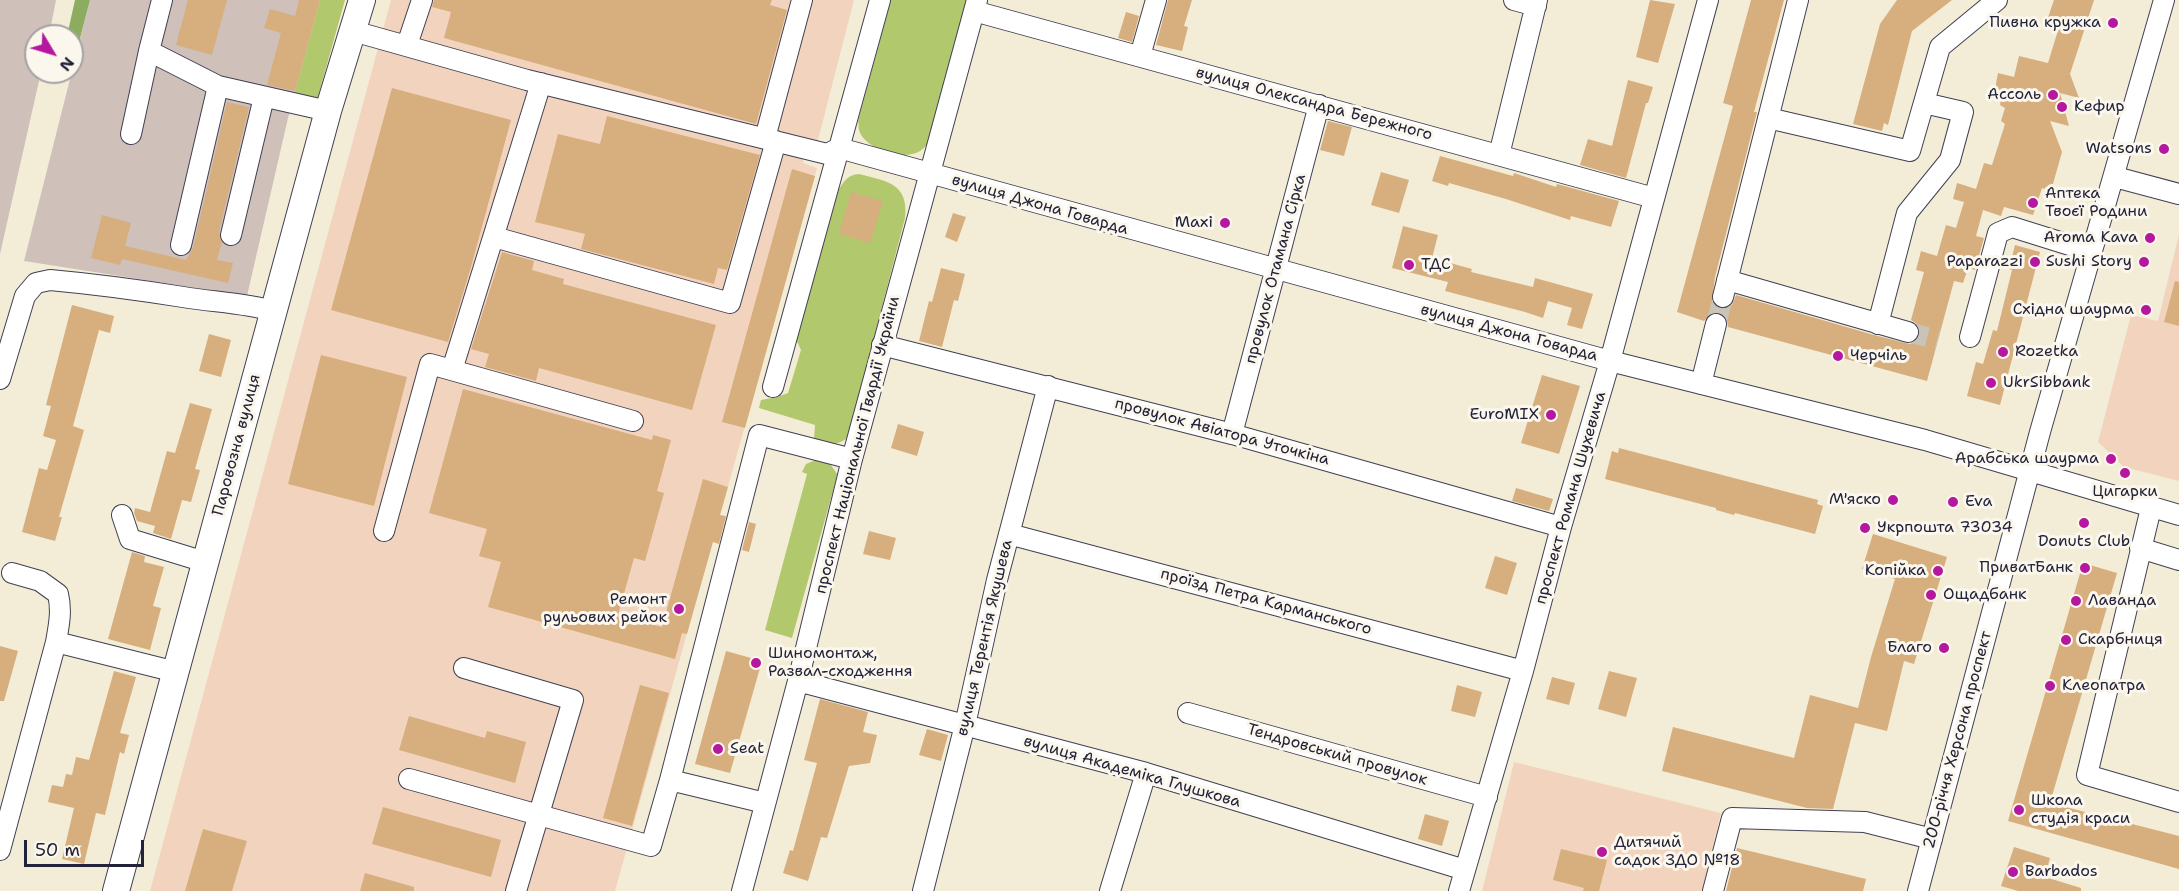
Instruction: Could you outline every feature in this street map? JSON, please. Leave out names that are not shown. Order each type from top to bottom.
[{"type":"main road","name":"Паровозна вулиця","points":[[116,891],[328,111],[362,0]]},
{"type":"street","points":[[131,134],[162,0]]},
{"type":"street","points":[[407,45],[422,0]]},
{"type":"street","points":[[494,237],[730,303],[802,0]]},
{"type":"street","points":[[772,387],[880,0]]},
{"type":"street","points":[[1140,56],[1156,0]]},
{"type":"street","points":[[1499,155],[1536,3],[1514,0]]},
{"type":"street","name":"проспект Романа Шухевича","points":[[1459,891],[1610,361],[1708,0]]},
{"type":"street","points":[[1798,0],[1725,288],[1908,332]]},
{"type":"street","points":[[1768,118],[1910,151],[1941,48],[1997,0]]},
{"type":"street","name":"200-річчя Херсона проспект","points":[[1918,891],[2030,472],[2164,0]]},
{"type":"street","name":"вулиця Олександра Бережного","points":[[975,5],[1140,56],[1654,198]]},
{"type":"street","name":"проспект Національної Гвардії України","points":[[742,891],[798,681],[852,459],[975,5]]},
{"type":"street","name":"вулиця Джона Говарда","points":[[353,31],[542,83],[827,154],[839,148],[1610,361],[1925,440],[2179,515]]},
{"type":"street","points":[[149,51],[218,86],[328,111]]},
{"type":"street","points":[[452,370],[542,83]]},
{"type":"street","points":[[181,245],[218,86]]},
{"type":"street","points":[[231,236],[264,97]]},
{"type":"street","points":[[1878,324],[1907,213],[1950,160],[1963,112],[1924,103]]},
{"type":"street","name":"провулок Отамана Сірка","points":[[1232,434],[1319,105]]},
{"type":"street","points":[[2115,177],[2179,194]]},
{"type":"street","points":[[1970,337],[1998,233],[2012,227],[2092,252]]},
{"type":"street","points":[[0,379],[25,296],[36,283],[50,279],[251,305],[274,311]]},
{"type":"street","points":[[1701,384],[1716,324]]},
{"type":"street","name":"провулок Авіатора Уточкіна","points":[[882,345],[1232,434],[1561,527]]},
{"type":"street","points":[[384,531],[430,364],[633,421]]},
{"type":"street","name":"вулиця Терентія Якушева","points":[[923,891],[965,725],[1009,534],[1048,386]]},
{"type":"street","points":[[409,779],[651,846],[759,435],[852,459]]},
{"type":"street","points":[[2151,508],[2087,775],[2179,802]]},
{"type":"street","points":[[122,515],[130,539],[205,562]]},
{"type":"street","name":"проїзд Петра Карманського","points":[[1009,534],[1523,671]]},
{"type":"street","points":[[2140,548],[2179,560]]},
{"type":"street","points":[[0,850],[56,642],[61,605],[58,594],[40,581],[12,573]]},
{"type":"street","points":[[56,642],[176,672]]},
{"type":"street","points":[[464,668],[573,700],[516,891]]},
{"type":"street","name":"вулиця Академіка Глушкова","points":[[798,681],[1146,773],[1465,870]]},
{"type":"street","name":"Тендровський провулок","points":[[1188,713],[1487,797]]},
{"type":"street","points":[[1110,891],[1146,773]]},
{"type":"street","points":[[670,780],[765,803]]},
{"type":"street","points":[[1713,891],[1732,818],[1865,822],[1932,839]]},
{"type":"shaded area","points":[[0,0],[56,0],[51,24],[24,24],[24,84],[38,84],[0,254]]},
{"type":"shaded area","points":[[90,0],[320,0],[288,118],[247,296],[24,261],[69,84],[84,84],[84,24]]},
{"type":"shaded area","points":[[391,0],[854,0],[817,144],[807,143],[803,163],[817,168],[615,891],[150,891]]},
{"type":"shaded area","points":[[2179,234],[2179,481],[2124,467],[2098,442],[2131,315],[2158,321]]},
{"type":"shaded area","name":"Дитячий садок ЗДО №18","points":[[1514,762],[1721,813],[1702,891],[1482,891]]},
{"type":"green space","points":[[75,0],[90,0],[84,24],[70,24]]},
{"type":"green space","points":[[320,0],[345,0],[317,100],[294,95]]},
{"type":"green space","points":[[891,0],[968,0],[928,144],[919,152],[906,155],[890,153],[874,147],[862,136],[858,121]]},
{"type":"green space","points":[[859,174],[894,186],[903,197],[905,218],[848,438],[826,445],[814,439],[815,425],[759,408],[761,400],[788,393],[801,350],[795,337],[839,189],[847,178]]},
{"type":"green space","points":[[818,459],[829,462],[837,474],[792,638],[765,630],[807,474],[802,472],[806,464]]},
{"type":"building","points":[[188,0],[227,0],[212,55],[176,45]]},
{"type":"building","points":[[299,0],[320,0],[295,91],[267,85],[281,33],[264,28],[270,9],[295,16]]},
{"type":"building","points":[[434,0],[772,0],[770,5],[787,10],[756,124],[444,38],[451,12],[432,7]]},
{"type":"building","points":[[1168,0],[1192,0],[1184,26],[1188,27],[1182,51],[1156,45]]},
{"type":"building","points":[[1650,0],[1675,4],[1658,63],[1636,57]]},
{"type":"building","points":[[1751,0],[1784,0],[1754,112],[1757,112],[1715,277],[1712,301],[1720,308],[1726,309],[1732,305],[1736,295],[1910,344],[1920,335],[1917,324],[1911,320],[1924,272],[1916,270],[1921,251],[1937,256],[1946,225],[1956,228],[1964,202],[1953,199],[1957,183],[1976,189],[1984,163],[1992,165],[2005,124],[2001,121],[2005,108],[2000,105],[2002,93],[1995,89],[1998,73],[2014,77],[2019,56],[2048,63],[2059,27],[2046,23],[2054,0],[2094,0],[2070,74],[2079,98],[2060,93],[2069,126],[2050,121],[2062,152],[2051,191],[2042,188],[2033,215],[2004,207],[2001,216],[1983,210],[1976,236],[1984,238],[1975,270],[1968,268],[1963,283],[1954,281],[1927,381],[1728,327],[1727,320],[1719,313],[1712,313],[1704,321],[1677,312],[1733,106],[1723,103]]},
{"type":"building","points":[[1897,0],[1952,0],[1912,31],[1888,125],[1884,123],[1882,131],[1853,124],[1880,24]]},
{"type":"building","points":[[1126,12],[1139,16],[1132,42],[1118,38]]},
{"type":"building","points":[[1628,80],[1653,87],[1648,103],[1646,103],[1626,178],[1580,165],[1588,139],[1612,146]]},
{"type":"building","points":[[392,88],[511,120],[448,342],[331,310]]},
{"type":"building","points":[[227,102],[249,107],[219,232],[222,242],[217,260],[233,263],[228,283],[122,259],[120,265],[91,258],[102,215],[131,223],[125,246],[186,260],[193,248]]},
{"type":"building","points":[[607,116],[760,155],[727,270],[718,268],[714,284],[581,249],[585,234],[535,222],[558,134],[600,144]]},
{"type":"building","points":[[1328,121],[1352,127],[1344,156],[1320,150]]},
{"type":"building","points":[[1440,156],[1619,201],[1611,227],[1571,216],[1570,220],[1506,199],[1449,183],[1448,186],[1432,181]]},
{"type":"building","points":[[792,169],[815,176],[745,428],[722,422]]},
{"type":"building","points":[[1381,172],[1409,180],[1399,213],[1371,205]]},
{"type":"building","points":[[851,192],[883,201],[870,243],[839,234]]},
{"type":"building","points":[[953,213],[966,217],[957,242],[945,237]]},
{"type":"building","points":[[1403,226],[1438,235],[1432,258],[1472,269],[1471,272],[1533,287],[1535,278],[1593,294],[1582,329],[1567,325],[1572,308],[1548,301],[1543,318],[1445,291],[1448,282],[1392,268]]},
{"type":"building","points":[[2015,245],[2040,252],[2000,405],[1967,396],[1976,362],[1983,364],[1993,330],[1997,331],[2012,270],[2009,269]]},
{"type":"building","points":[[502,252],[534,261],[532,270],[564,279],[563,284],[716,325],[692,410],[539,368],[536,381],[485,367],[489,354],[471,349]]},
{"type":"building","points":[[941,268],[965,274],[958,301],[954,300],[942,347],[919,341],[929,301],[932,302]]},
{"type":"building","points":[[2175,281],[2179,282],[2179,326],[2164,322]]},
{"type":"building","points":[[72,305],[114,316],[110,333],[99,330],[73,426],[84,430],[59,517],[62,517],[55,541],[22,532],[39,468],[47,470],[56,440],[43,436],[51,406],[46,405]]},
{"type":"building","points":[[209,334],[231,340],[221,377],[199,371]]},
{"type":"building","points":[[321,355],[407,377],[374,506],[288,484]]},
{"type":"building","name":"EuroMIX","points":[[1542,375],[1580,386],[1559,454],[1521,443]]},
{"type":"building","points":[[463,389],[652,440],[653,435],[671,440],[657,491],[664,493],[645,561],[634,558],[618,615],[662,627],[703,479],[728,487],[720,515],[726,516],[719,544],[713,542],[687,634],[682,633],[675,659],[488,607],[501,562],[479,556],[487,529],[429,513]]},
{"type":"building","points":[[190,403],[212,409],[195,469],[200,470],[191,502],[182,500],[171,539],[153,533],[155,526],[137,521],[134,513],[135,508],[150,512],[167,451],[175,453]]},
{"type":"building","points":[[898,424],[924,432],[917,456],[891,448]]},
{"type":"building","points":[[1619,448],[1818,500],[1817,504],[1823,506],[1815,534],[1735,513],[1734,515],[1716,510],[1716,508],[1605,479],[1612,451],[1618,453]]},
{"type":"building","points":[[1516,488],[1553,499],[1549,511],[1512,501]]},
{"type":"building","points":[[749,522],[756,524],[749,552],[742,550]]},
{"type":"building","points":[[869,531],[896,538],[890,560],[863,554]]},
{"type":"building","points":[[1873,534],[1947,557],[1914,664],[1904,661],[1887,731],[1855,723],[1833,809],[1807,808],[1662,771],[1673,727],[1794,758],[1810,695],[1858,708],[1895,579],[1862,569]]},
{"type":"building","points":[[132,552],[145,556],[144,562],[164,567],[153,606],[161,608],[150,650],[108,639]]},
{"type":"building","points":[[1495,556],[1517,563],[1507,595],[1485,588]]},
{"type":"building","points":[[2083,563],[2117,573],[2050,803],[2179,836],[2179,869],[2008,821]]},
{"type":"building","points":[[0,646],[18,651],[4,701],[0,701]]},
{"type":"building","points":[[726,651],[762,661],[730,773],[695,764]]},
{"type":"building","points":[[114,671],[136,677],[120,733],[129,735],[124,754],[120,752],[105,815],[96,813],[84,864],[62,859],[74,808],[48,802],[52,785],[63,787],[66,774],[72,775],[76,757],[89,760]]},
{"type":"building","points":[[1609,671],[1637,678],[1626,717],[1598,709]]},
{"type":"building","points":[[1552,677],[1575,683],[1569,705],[1546,699]]},
{"type":"building","points":[[640,685],[669,693],[632,826],[603,818]]},
{"type":"building","points":[[1457,685],[1482,692],[1475,717],[1451,711]]},
{"type":"building","points":[[820,699],[868,712],[863,732],[877,735],[870,763],[849,766],[827,838],[821,837],[808,881],[783,873],[790,850],[793,851],[817,763],[804,760]]},
{"type":"building","points":[[409,716],[485,738],[487,731],[526,742],[515,783],[399,750]]},
{"type":"building","points":[[927,729],[948,735],[941,761],[919,755]]},
{"type":"building","points":[[383,807],[501,840],[491,877],[372,844]]},
{"type":"building","points":[[1425,814],[1449,821],[1442,846],[1418,839]]},
{"type":"building","points":[[203,829],[247,841],[232,891],[185,891]]},
{"type":"building","points":[[2014,847],[2050,858],[2045,877],[2081,888],[2081,891],[2018,891],[2001,886]]},
{"type":"building","points":[[1737,848],[1866,879],[1863,891],[1726,891]]},
{"type":"building","points":[[1561,849],[1607,860],[1599,891],[1583,891],[1584,888],[1553,880]]},
{"type":"building","points":[[365,873],[414,887],[414,891],[360,891]]},
{"type":"tunnel","points":[[1716,324],[1723,297]]},
{"type":"tunnel","points":[[1908,332],[1938,340]]},
{"type":"place","name":"Пивна кружка","points":[[2113,23]]},
{"type":"place","name":"Ассоль","points":[[2053,95]]},
{"type":"place","name":"Кефир","points":[[2062,107]]},
{"type":"place","name":"Watsons","points":[[2164,149]]},
{"type":"place","name":"Аптека Твоєї Родини","points":[[2033,203]]},
{"type":"place","name":"Maxi","points":[[1225,223]]},
{"type":"place","name":"Aroma Kava","points":[[2150,238]]},
{"type":"place","name":"Paparazzi","points":[[2035,262]]},
{"type":"place","name":"Sushi Story","points":[[2144,262]]},
{"type":"place","name":"ТДС","points":[[1409,265]]},
{"type":"place","name":"Східна шаурма","points":[[2146,310]]},
{"type":"place","name":"Rozetka","points":[[2003,352]]},
{"type":"place","name":"Черчіль","points":[[1838,356]]},
{"type":"place","name":"UkrSibbank","points":[[1991,383]]},
{"type":"place","name":"EuroMIX","points":[[1551,415]]},
{"type":"place","name":"Арабська шаурма","points":[[2111,459]]},
{"type":"place","name":"Цигарки","points":[[2125,473]]},
{"type":"place","name":"М'яско","points":[[1893,500]]},
{"type":"place","name":"Eva","points":[[1953,502]]},
{"type":"place","name":"Donuts Club","points":[[2084,523]]},
{"type":"place","name":"Укрпошта 73034","points":[[1865,528]]},
{"type":"place","name":"ПриватБанк","points":[[2085,568]]},
{"type":"place","name":"Копійка","points":[[1938,571]]},
{"type":"place","name":"Ощадбанк","points":[[1931,595]]},
{"type":"place","name":"Лаванда","points":[[2076,601]]},
{"type":"place","name":"Ремонт рульових рейок","points":[[679,609]]},
{"type":"place","name":"Скарбниця","points":[[2066,640]]},
{"type":"place","name":"Благо","points":[[1944,648]]},
{"type":"place","name":"Шиномонтаж, Развал-сходження","points":[[756,663]]},
{"type":"place","name":"Клеопатра","points":[[2050,686]]},
{"type":"place","name":"Seat","points":[[718,749]]},
{"type":"place","name":"Школа студія краси","points":[[2019,810]]},
{"type":"place","name":"Дитячий садок ЗДО №18","points":[[1602,852]]},
{"type":"place","name":"Barbados","points":[[2013,872]]}]
